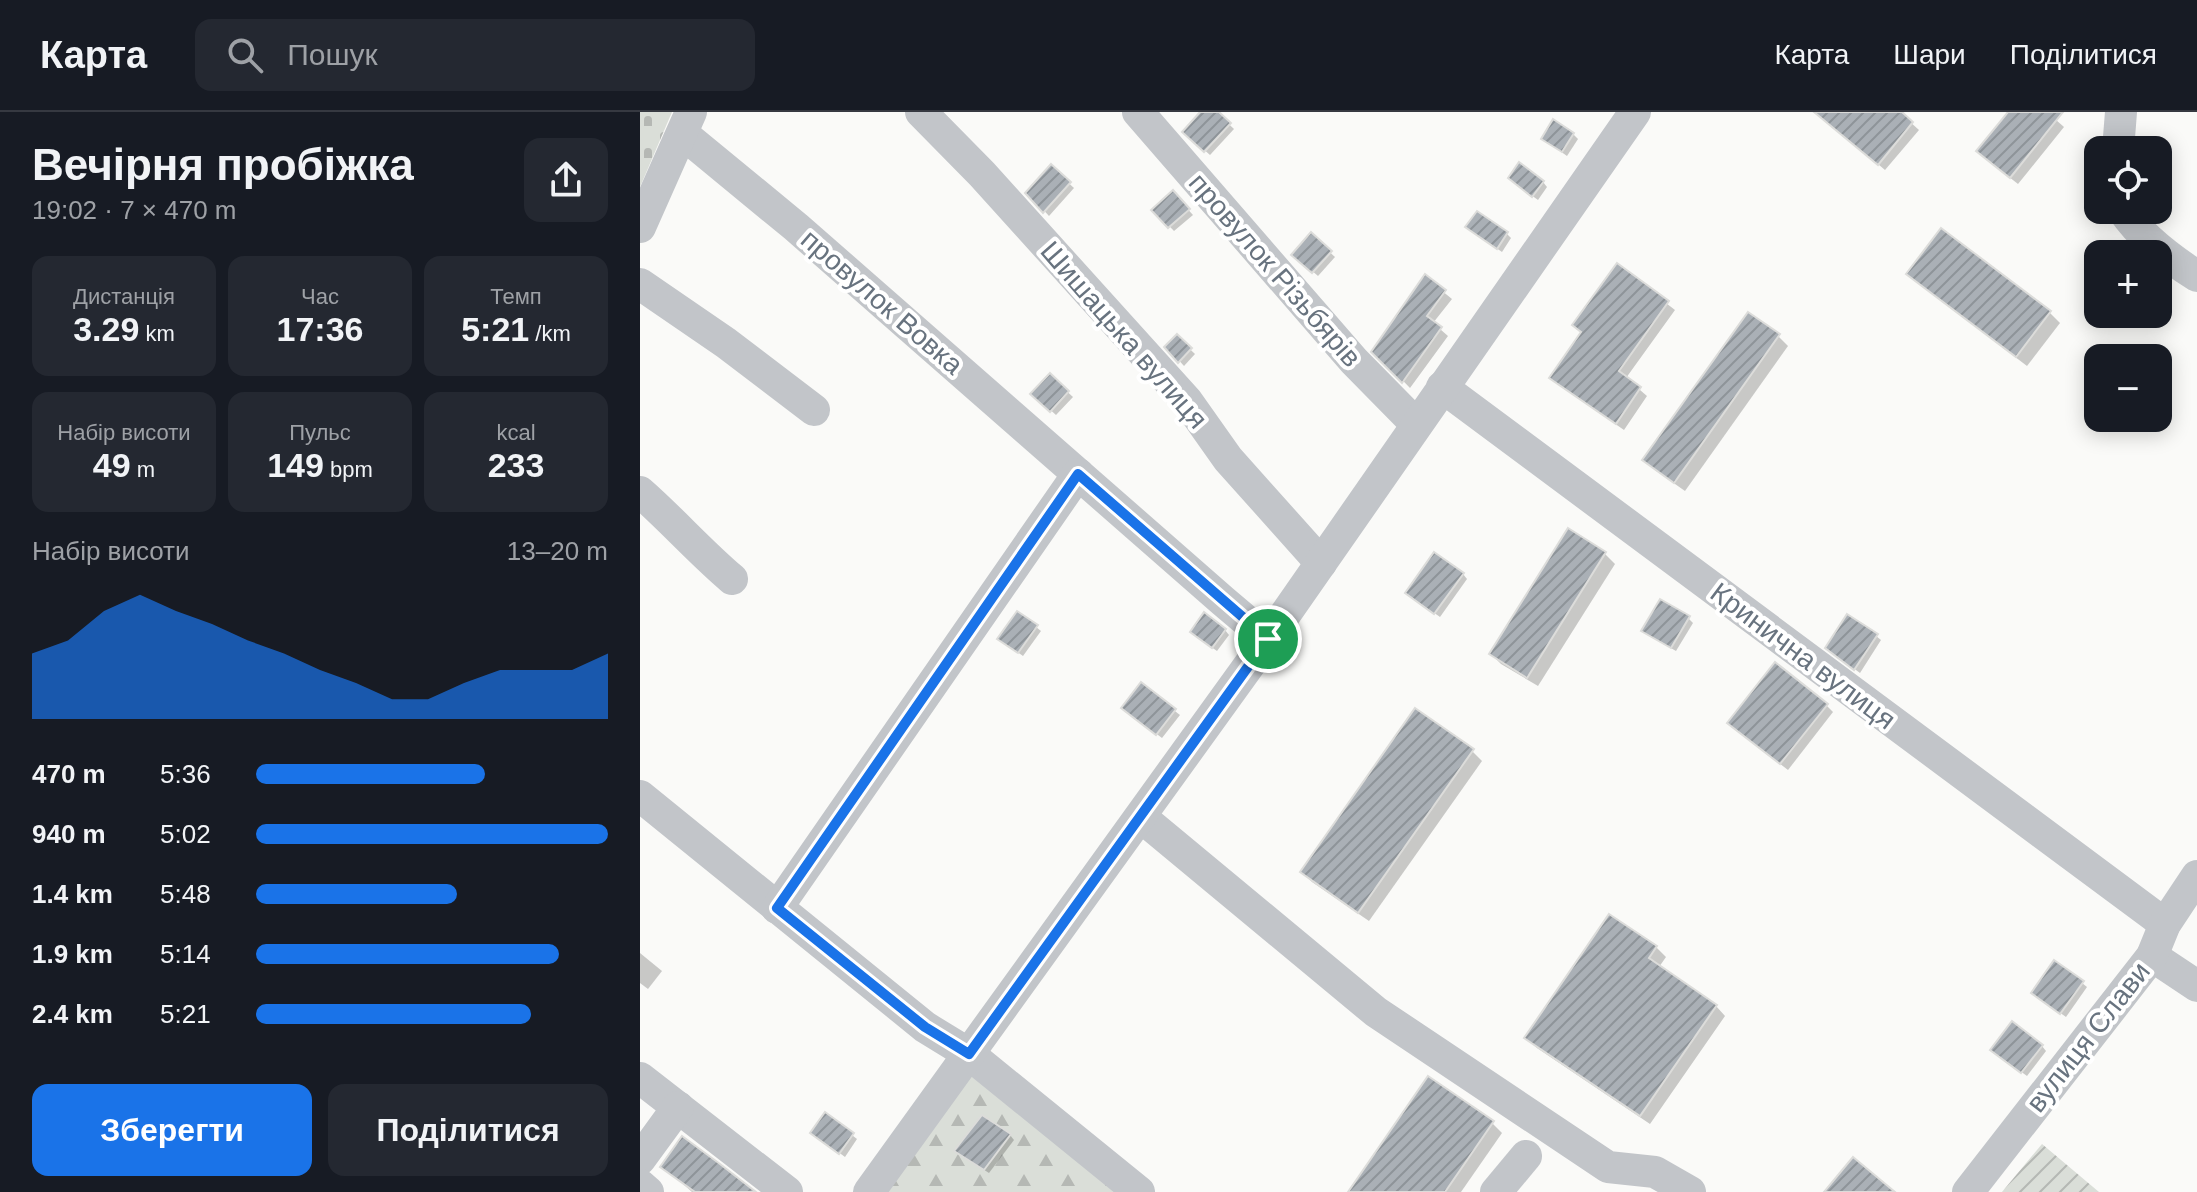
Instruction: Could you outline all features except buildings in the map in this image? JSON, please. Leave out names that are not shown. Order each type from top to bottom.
[{"type":"street","name":"Шишацька вулиця","points":[[921,112],[982,174],[1187,401],[1228,459],[1321,563]]},
{"type":"street","name":"провулок Різьбярів","points":[[1138,112],[1344,350],[1416,424]]},
{"type":"street","points":[[2119,136],[2121,112]]},
{"type":"street","points":[[869,1192],[961,1049],[1141,817],[1321,563],[1630,114]]},
{"type":"street","points":[[640,227],[687,123]]},
{"type":"street","name":"провулок Вовка","points":[[687,123],[796,227],[1268,639]]},
{"type":"street","points":[[2135,224],[2148,239],[2197,276]]},
{"type":"street","points":[[640,284],[726,343],[814,410]]},
{"type":"street","name":"Кринична вулиця","points":[[1442,387],[2165,924]]},
{"type":"street","points":[[777,908],[1078,474]]},
{"type":"street","points":[[640,492],[732,579]]},
{"type":"street","points":[[640,796],[925,1027],[961,1049],[1139,1192]]},
{"type":"street","points":[[1141,817],[1376,1012],[1608,1167],[1655,1172],[1690,1192]]},
{"type":"street","name":"вулиця Слави","points":[[1968,1192],[2152,956],[2165,924],[2197,876]]},
{"type":"street","points":[[2152,956],[2197,986]]},
{"type":"street","points":[[640,1078],[787,1192]]},
{"type":"street","points":[[640,1159],[678,1107]]},
{"type":"street","points":[[1496,1192],[1526,1156]]},
{"type":"street","points":[[640,1185],[648,1192]]},
{"type":"green space","points":[[640,112],[672,112],[640,187]]},
{"type":"green space","points":[[969,1054],[1139,1192],[872,1192]]},
{"type":"green space","points":[[2042,1144],[2099,1192],[2002,1192]]},
{"type":"route","points":[[1078,474],[1268,639],[969,1054],[925,1027],[777,908],[1078,474]]}]
